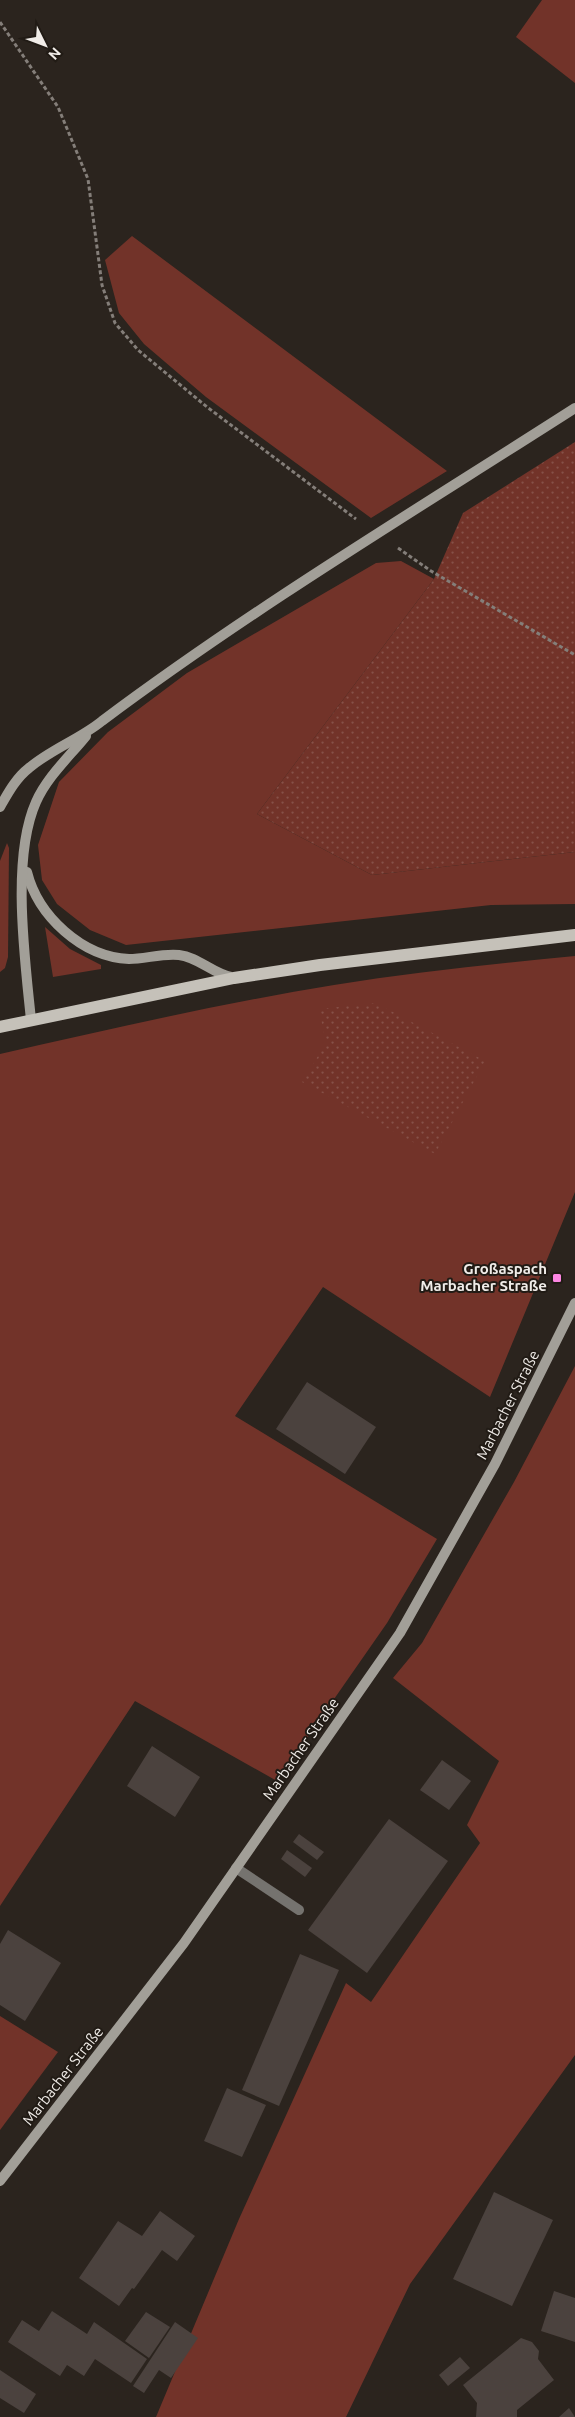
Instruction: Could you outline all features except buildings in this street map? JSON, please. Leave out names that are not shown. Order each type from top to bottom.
[{"type":"main road","points":[[0,807],[13,785],[29,768],[92,729],[178,664],[575,408]]},
{"type":"main road","points":[[31,1020],[23,930],[23,853],[26,830],[48,780],[92,729]]},
{"type":"main road","points":[[23,853],[31,888],[44,909],[84,945],[103,954],[127,959],[178,955],[191,958],[219,975],[234,978]]},
{"type":"main road","points":[[0,1027],[234,978],[407,953],[575,935]]},
{"type":"main road","name":"Marbacher Straße","points":[[0,2181],[184,1942],[400,1634],[495,1464],[575,1303]]},
{"type":"lane","points":[[236,1868],[299,1910]]},
{"type":"path","points":[[0,22],[58,107],[88,179],[102,285],[115,324],[138,350],[207,407],[377,534],[431,571],[575,655]]},
{"type":"shaded area","points":[[542,0],[575,0],[575,83],[516,37]]},
{"type":"shaded area","points":[[132,236],[447,471],[371,518],[206,397],[144,344],[119,313],[105,260]]},
{"type":"shaded area","points":[[575,442],[575,852],[372,875],[257,814],[434,579],[463,513]]},
{"type":"shaded area","points":[[401,561],[434,579],[257,814],[372,875],[575,852],[575,904],[491,905],[126,945],[90,930],[57,904],[42,880],[38,845],[59,782],[108,732],[187,673],[376,563]]},
{"type":"shaded area","points":[[7,843],[9,848],[8,957],[5,968],[0,972],[0,861]]},
{"type":"shaded area","points":[[45,927],[70,949],[101,965],[101,969],[53,977]]},
{"type":"shaded area","points":[[575,956],[575,1192],[490,1397],[323,1287],[235,1416],[437,1539],[387,1623],[277,1781],[135,1701],[0,1906],[0,1054],[167,1017],[292,992],[424,972]]},
{"type":"shaded area","points":[[376,1003],[485,1061],[435,1154],[302,1082],[326,1043],[319,1009]]},
{"type":"shaded area","points":[[575,1366],[575,2055],[410,2284],[346,2417],[156,2417],[239,2219],[346,1983],[371,2002],[480,1843],[467,1825],[499,1761],[393,1678],[422,1643],[514,1482]]},
{"type":"shaded area","points":[[0,2016],[58,2052],[0,2130]]},
{"type":"place","name":"Großaspach Marbacher Straße","points":[[557,1278]]}]
